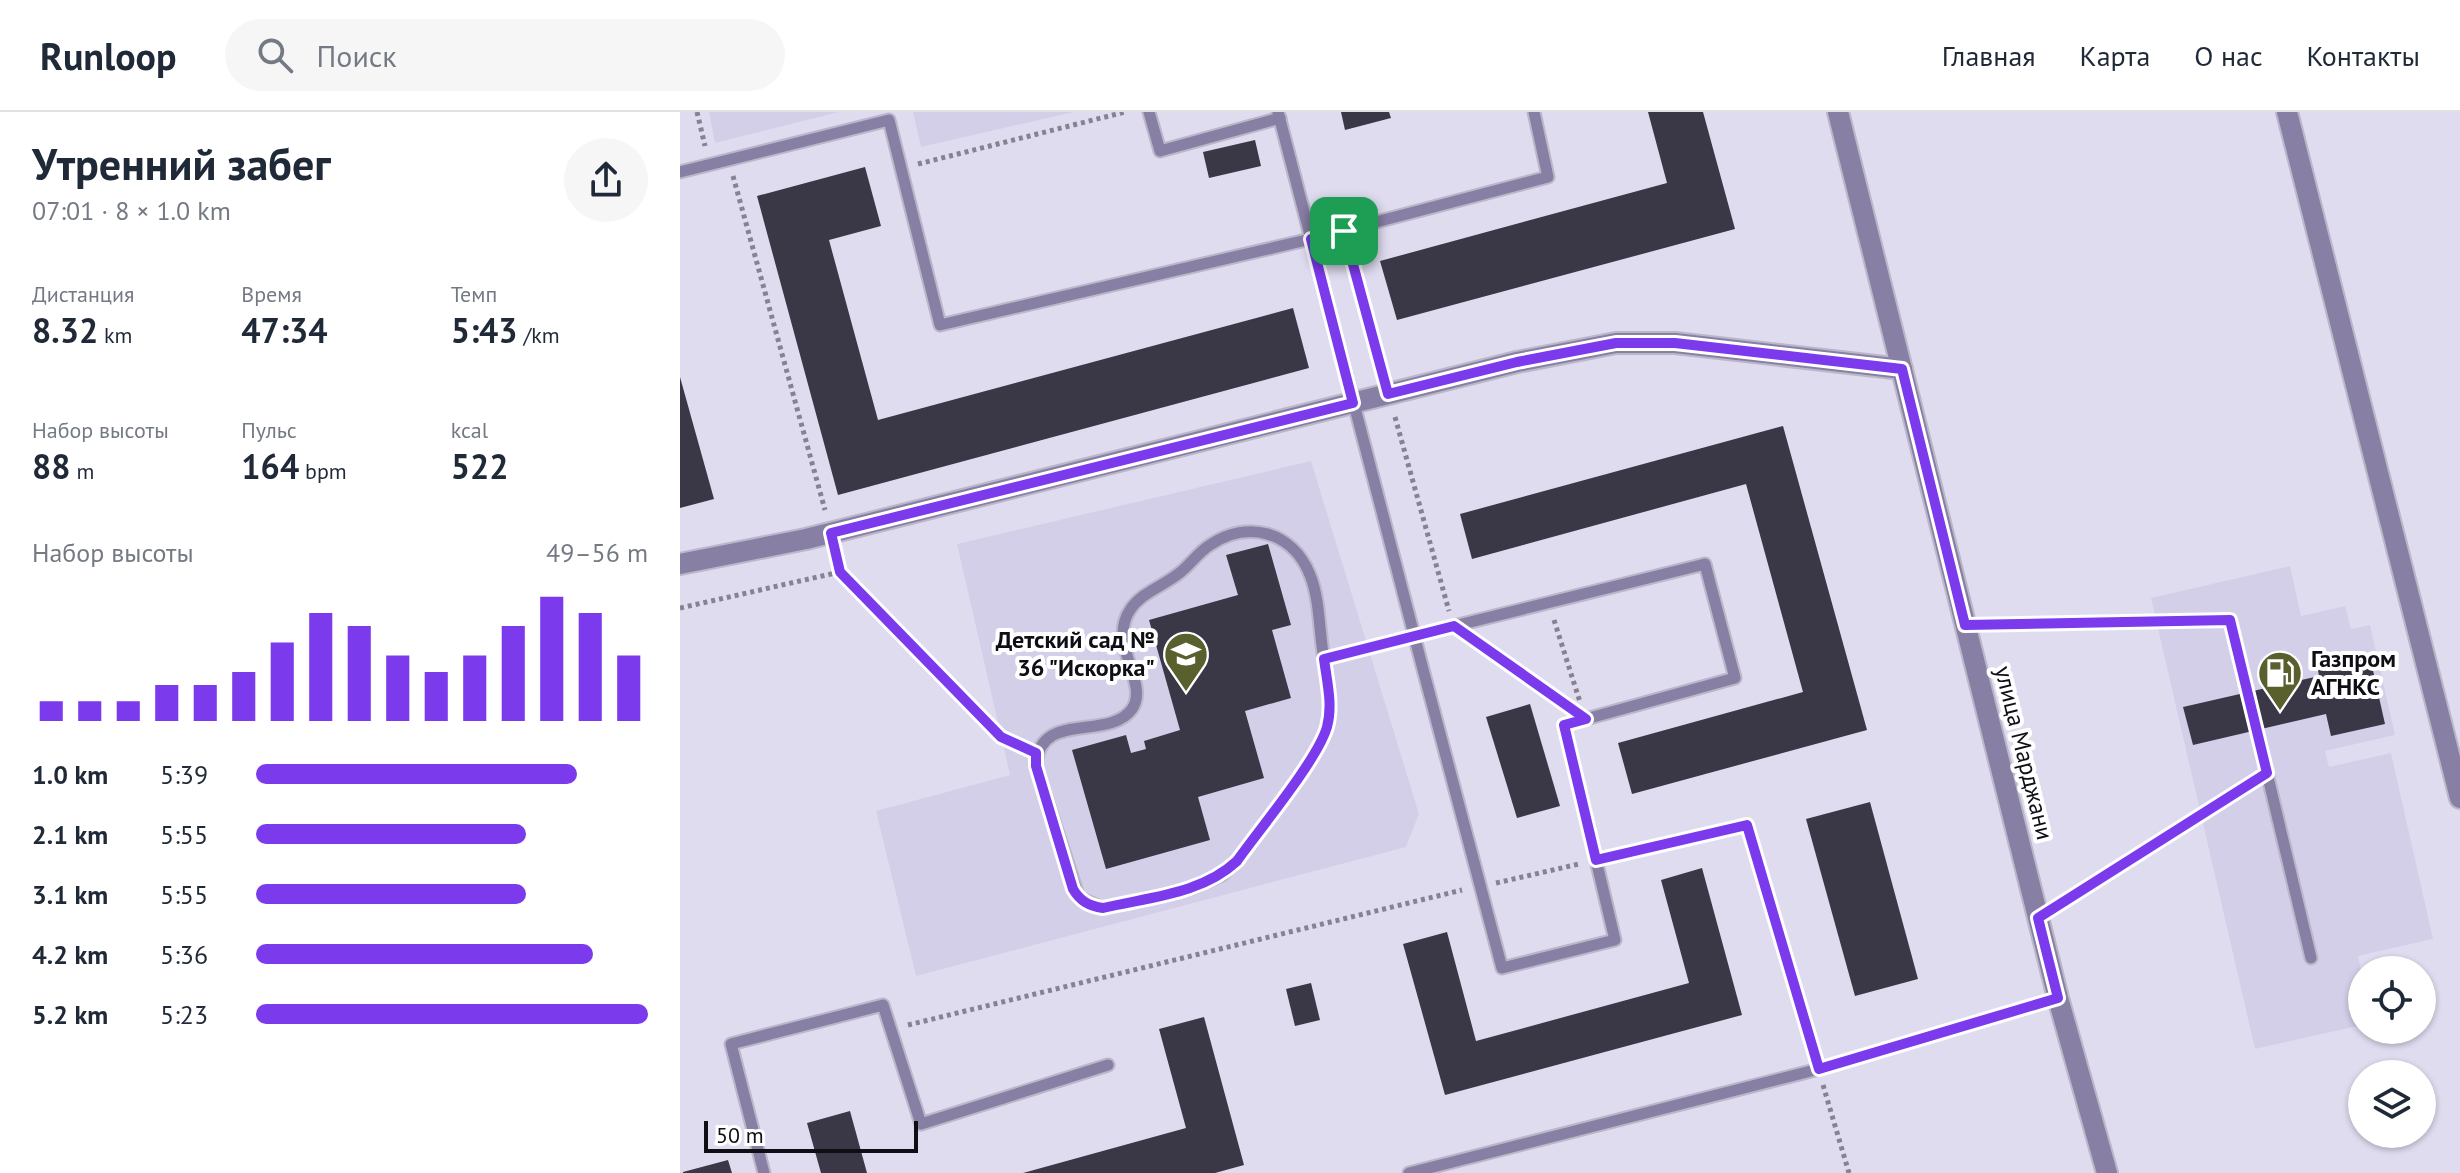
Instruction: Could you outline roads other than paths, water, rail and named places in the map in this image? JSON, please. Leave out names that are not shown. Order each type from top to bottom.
[{"type":"street","name":"улица Марджани","points":[[1838,112],[2058,998],[2107,1173]]},
{"type":"street","points":[[2287,112],[2460,798]]},
{"type":"street","points":[[680,564],[831,533],[1517,362],[1616,343],[1675,343],[1902,369]]},
{"type":"lane","points":[[1149,112],[1160,151],[1279,115],[1353,403],[1414,636],[1502,968],[1615,940],[1564,725],[1735,678],[1705,564],[1454,626],[1414,636],[1324,659]]},
{"type":"lane","points":[[680,172],[889,120],[940,325],[1344,231],[1548,177],[1534,112]]},
{"type":"lane","points":[[1258,530],[1278,535],[1293,549],[1310,575],[1324,659],[1330,702],[1327,729],[1312,756],[1237,861],[1208,883],[1103,908],[1092,907],[1079,898],[1036,766],[1036,753],[1051,735],[1120,719],[1130,712],[1136,701],[1136,689],[1122,640],[1130,609],[1142,596],[1177,576],[1210,544],[1232,535],[1258,530]]},
{"type":"lane","points":[[1965,625],[2230,620],[2311,958]]},
{"type":"lane","points":[[2038,918],[2267,773]]},
{"type":"lane","points":[[1596,860],[1747,825],[1819,1069]]},
{"type":"lane","points":[[1409,1173],[1819,1069],[2058,998]]},
{"type":"lane","points":[[764,1173],[731,1044],[883,1005],[921,1124],[1108,1065]]},
{"type":"place","name":"Детский сад № 36 \"Искорка\"","points":[[1186,693]]},
{"type":"place","name":"Газпром АГНКС","points":[[2280,712]]}]
